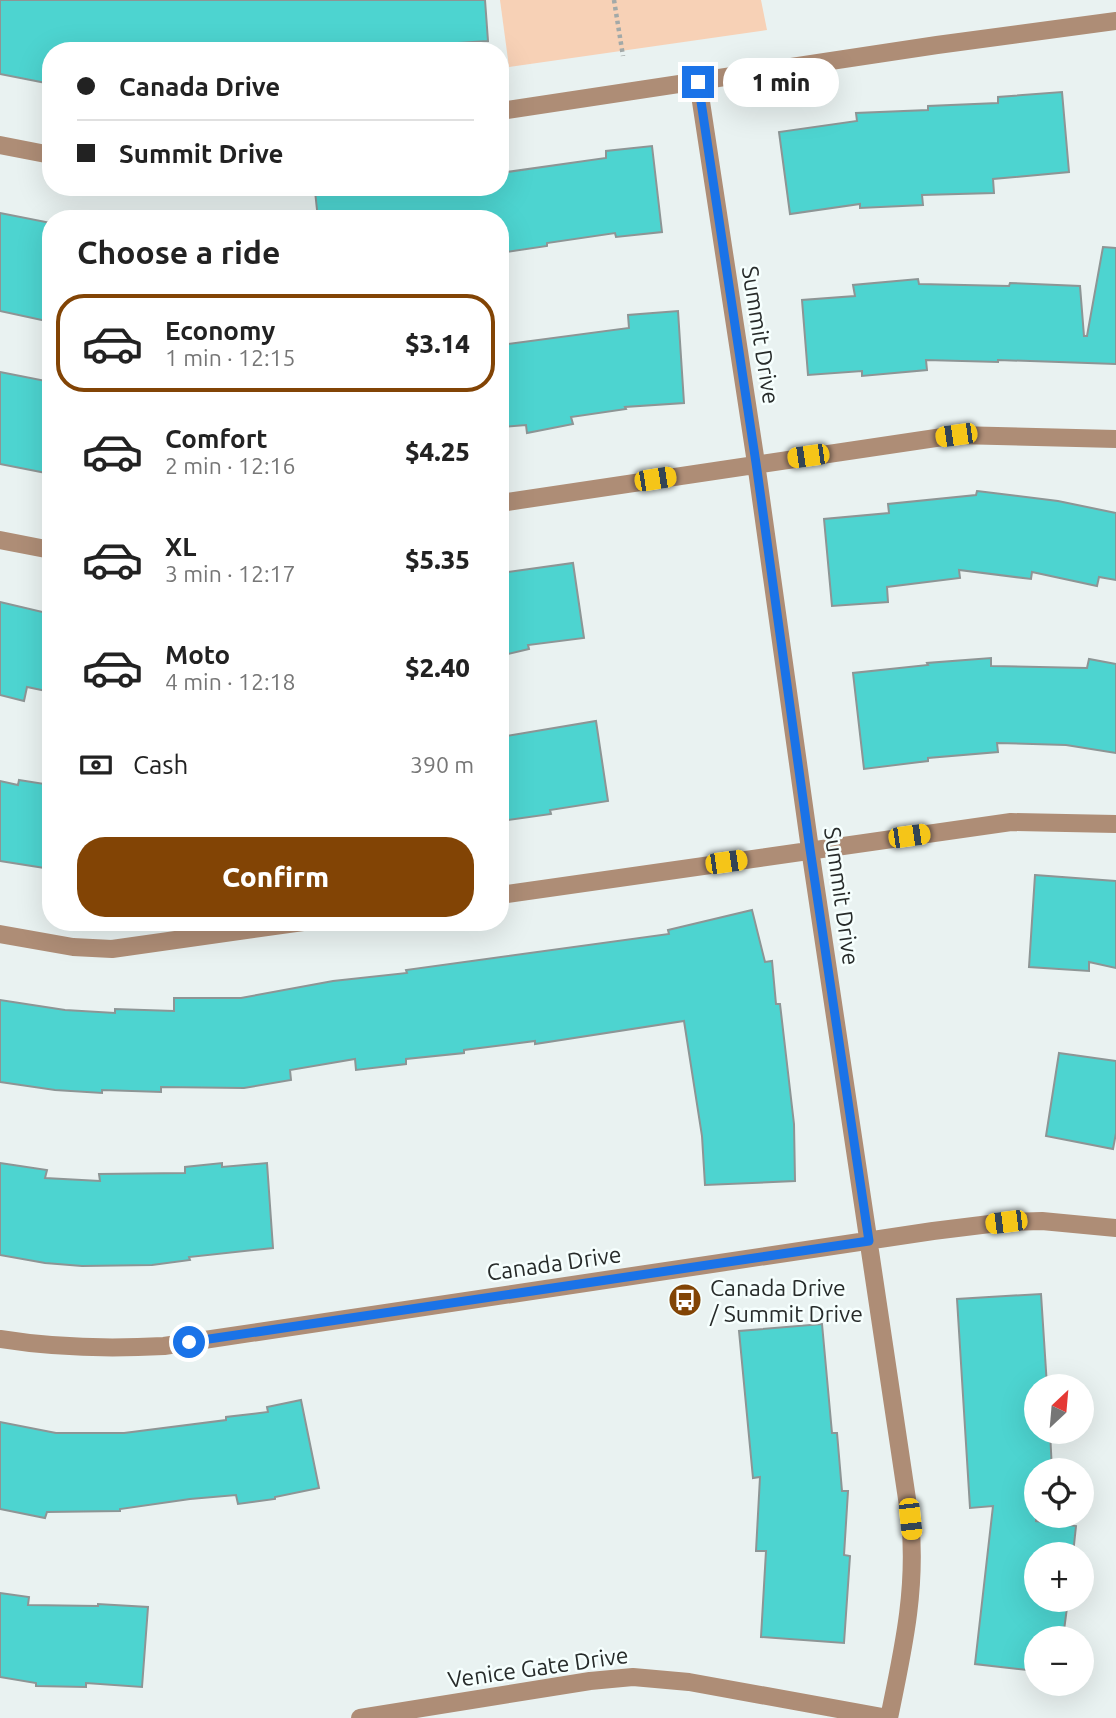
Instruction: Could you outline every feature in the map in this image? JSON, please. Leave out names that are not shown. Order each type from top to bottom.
[{"type":"street","points":[[509,110],[937,45],[1116,21]]},
{"type":"street","name":"Summit Drive","points":[[698,82],[756,463],[913,1552],[909,1619],[889,1718]]},
{"type":"street","points":[[0,145],[42,153]]},
{"type":"street","points":[[509,502],[956,435],[1116,439]]},
{"type":"street","points":[[0,540],[42,548]]},
{"type":"street","points":[[509,894],[1011,822],[1116,824]]},
{"type":"street","points":[[0,934],[73,947],[112,949],[239,931]]},
{"type":"street","name":"Canada Drive","points":[[0,1339],[64,1348],[164,1346],[1006,1222],[1042,1221],[1116,1228]]},
{"type":"street","name":"Venice Gate Drive","points":[[360,1718],[590,1681],[633,1677],[689,1682],[889,1718]]},
{"type":"path","points":[[614,0],[623,56]]},
{"type":"shaded area","points":[[500,0],[761,0],[767,30],[509,67],[509,42],[506,42]]},
{"type":"building","points":[[0,0],[485,0],[488,41],[42,42],[42,82],[0,74]]},
{"type":"building","points":[[1062,92],[1069,172],[993,179],[994,193],[922,195],[923,205],[860,208],[860,204],[790,214],[779,132],[857,121],[856,113],[998,103],[998,97]]},
{"type":"building","points":[[652,146],[662,232],[616,237],[615,233],[509,252],[509,210],[317,210],[316,196],[509,196],[509,172],[606,158],[606,151]]},
{"type":"building","points":[[0,213],[42,221],[42,320],[0,311]]},
{"type":"building","points":[[1103,247],[1116,248],[1116,364],[926,360],[927,370],[862,376],[862,371],[808,375],[802,300],[855,296],[853,285],[918,279],[919,284],[1009,286],[1010,283],[1080,286],[1084,336],[1087,336]]},
{"type":"building","points":[[678,311],[684,403],[625,407],[626,409],[571,417],[573,424],[527,433],[526,425],[509,426],[509,344],[629,328],[628,315]]},
{"type":"building","points":[[0,372],[42,380],[42,472],[0,464]]},
{"type":"building","points":[[977,491],[1058,501],[1116,513],[1116,580],[1099,577],[1097,586],[1032,572],[1031,579],[959,570],[960,578],[887,587],[888,602],[832,606],[824,519],[889,513],[888,504],[976,495]]},
{"type":"building","points":[[573,563],[584,638],[528,645],[529,649],[509,654],[509,572]]},
{"type":"building","points":[[0,602],[42,612],[42,690],[27,687],[24,701],[0,695]]},
{"type":"building","points":[[991,658],[991,666],[1087,668],[1089,659],[1116,664],[1116,753],[1066,745],[997,743],[998,752],[928,758],[928,761],[864,769],[853,673]]},
{"type":"building","points":[[596,721],[608,801],[550,810],[551,814],[509,820],[509,736]]},
{"type":"building","points":[[19,780],[42,784],[42,868],[0,861],[0,781],[18,785]]},
{"type":"building","points":[[1035,875],[1116,881],[1116,968],[1089,962],[1089,971],[1029,967]]},
{"type":"building","points":[[752,910],[765,962],[772,961],[776,1004],[780,1004],[794,1124],[795,1181],[705,1185],[702,1136],[684,1021],[535,1044],[535,1041],[464,1050],[464,1053],[406,1059],[406,1064],[356,1070],[355,1059],[290,1070],[291,1080],[244,1088],[161,1087],[161,1092],[102,1090],[102,1093],[0,1082],[0,1000],[65,1010],[115,1013],[115,1009],[174,1011],[174,998],[241,998],[333,981],[407,973],[406,970],[669,934],[668,930]]},
{"type":"building","points":[[1059,1053],[1116,1061],[1116,1133],[1113,1149],[1046,1136]]},
{"type":"building","points":[[0,1163],[47,1170],[45,1178],[100,1181],[99,1174],[185,1173],[185,1167],[222,1163],[222,1167],[267,1163],[273,1248],[189,1257],[190,1260],[152,1265],[82,1266],[0,1255]]},
{"type":"building","points":[[1041,1294],[1046,1374],[1024,1374],[1024,1444],[1051,1444],[1051,1458],[1024,1458],[1024,1528],[1076,1528],[1074,1542],[1024,1542],[1024,1612],[1066,1612],[1065,1626],[1024,1626],[1024,1670],[975,1664],[993,1506],[970,1508],[957,1299]]},
{"type":"building","points":[[822,1324],[832,1433],[837,1433],[842,1491],[848,1491],[844,1555],[850,1556],[844,1643],[761,1637],[766,1551],[756,1551],[760,1477],[753,1478],[739,1331]]},
{"type":"building","points":[[301,1400],[319,1488],[275,1499],[238,1504],[236,1495],[190,1499],[120,1511],[47,1512],[45,1518],[0,1509],[0,1422],[56,1433],[124,1433],[226,1420],[226,1417],[268,1412],[267,1407]]},
{"type":"building","points":[[0,1593],[29,1597],[28,1605],[98,1604],[148,1607],[142,1687],[86,1683],[86,1687],[36,1686],[36,1683],[0,1677]]},
{"type":"place","name":"Canada Drive / Summit Drive","points":[[685,1300]]},
{"type":"route","points":[[189,1342],[869,1241],[698,82]]}]
